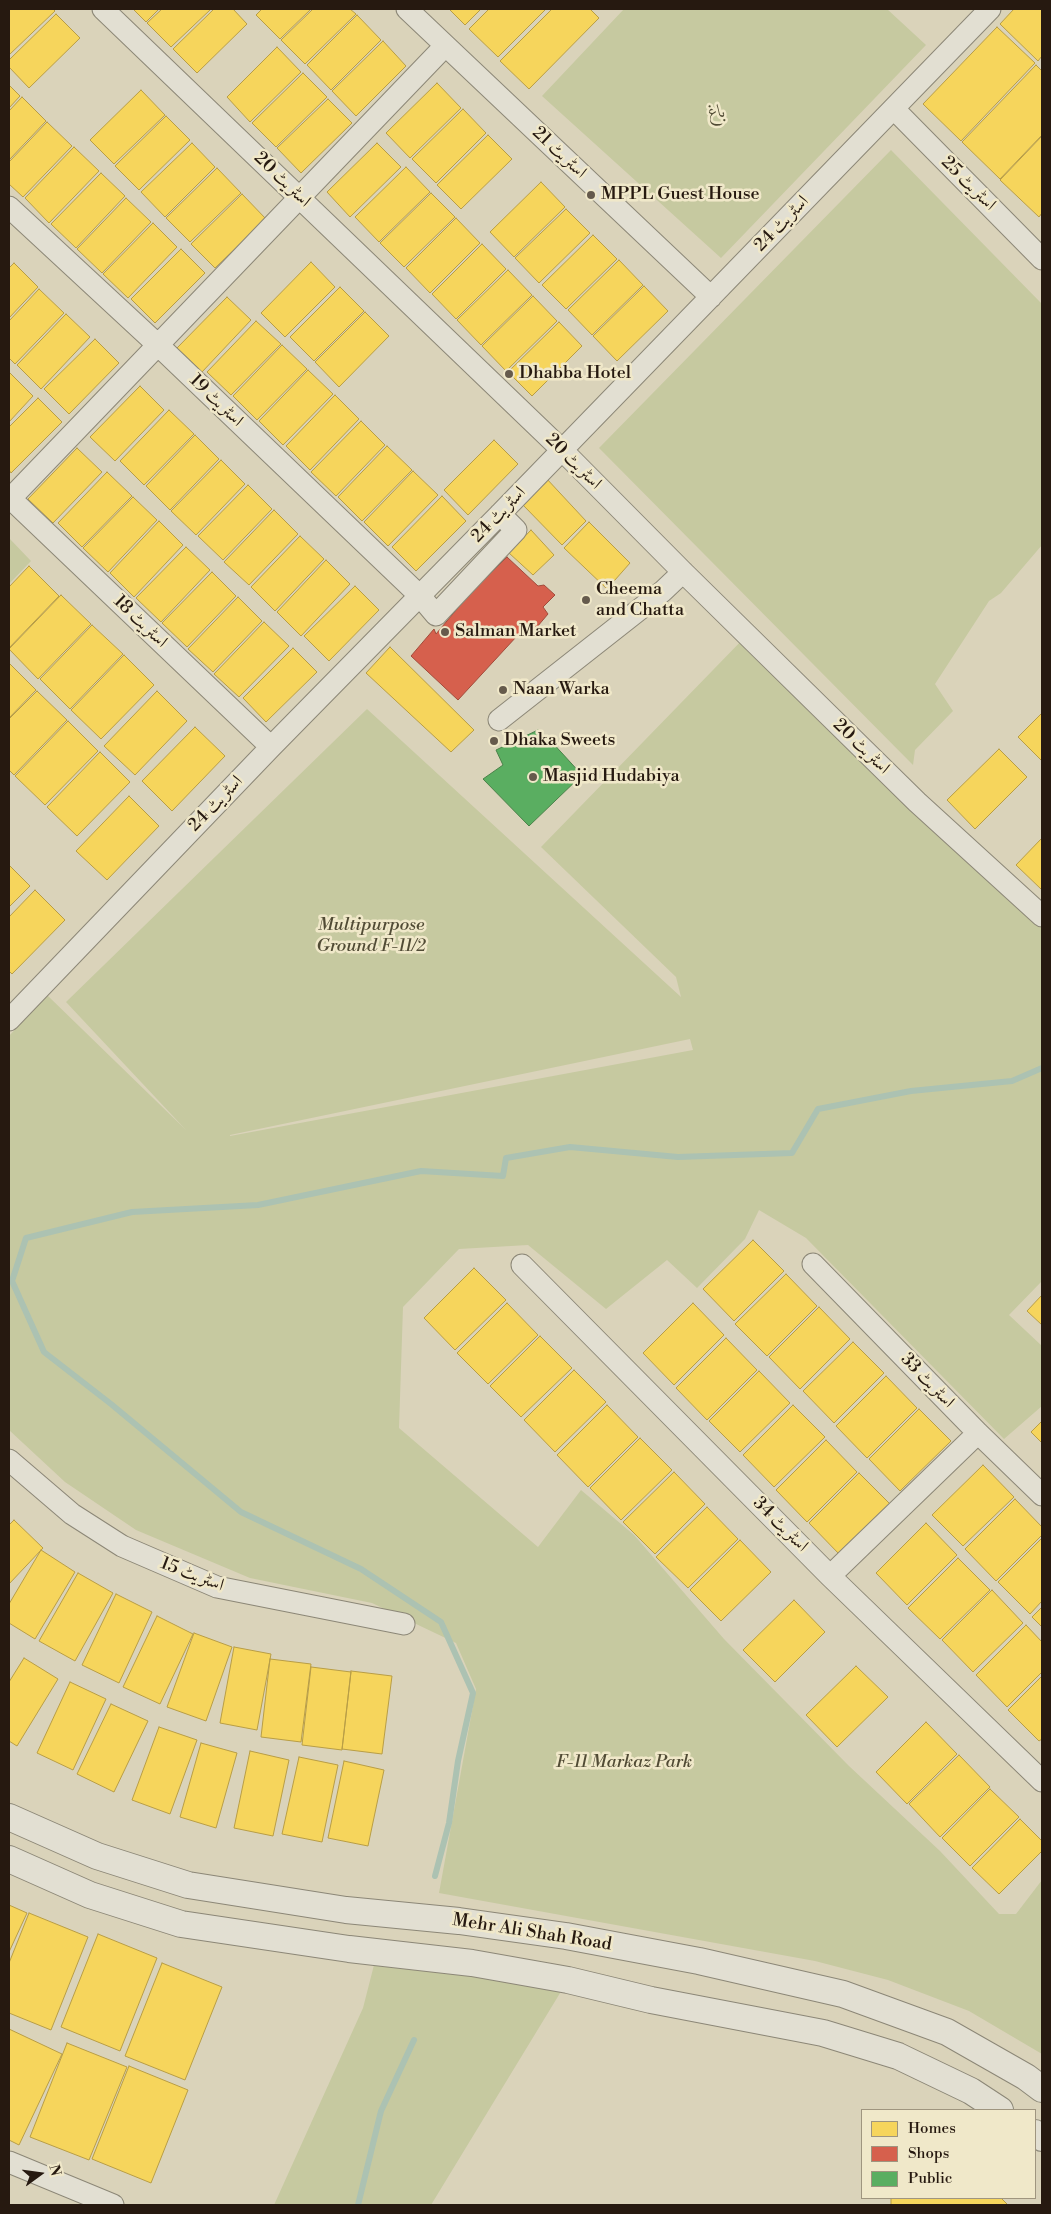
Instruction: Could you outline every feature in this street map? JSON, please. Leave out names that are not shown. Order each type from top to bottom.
[{"type":"street","name":"اسٹریٹ 20","points":[[102,9],[562,450],[917,802],[1042,916]]},
{"type":"street","name":"اسٹریٹ 21","points":[[407,9],[711,297]]},
{"type":"street","name":"اسٹریٹ 24","points":[[9,1020],[271,747],[990,9]]},
{"type":"street","points":[[10,498],[159,346],[445,46]]},
{"type":"street","name":"اسٹریٹ 25","points":[[894,109],[1042,259]]},
{"type":"street","name":"اسٹریٹ 19","points":[[9,207],[159,346],[420,596]]},
{"type":"street","name":"اسٹریٹ 18","points":[[10,498],[271,747]]},
{"type":"street","points":[[499,720],[663,591],[683,572]]},
{"type":"street","name":"اسٹریٹ 33","points":[[813,1264],[978,1433],[1042,1495]]},
{"type":"street","name":"اسٹریٹ 34","points":[[522,1265],[830,1576],[1042,1781]]},
{"type":"street","points":[[830,1576],[978,1433]]},
{"type":"street","name":"اسٹریٹ 15","points":[[9,1460],[72,1514],[122,1546],[217,1587],[404,1624]]},
{"type":"street","name":"Mehr Ali Shah Road","points":[[9,1817],[98,1856],[188,1885],[346,1910],[459,1921],[566,1936],[699,1961],[843,1994],[947,2032],[1026,2077],[1042,2089]]},
{"type":"street","points":[[9,1859],[90,1895],[181,1924],[349,1949],[472,1963],[568,1980],[651,2000],[823,2033],[898,2056],[971,2091],[998,2109]]},
{"type":"street","points":[[9,2162],[113,2205]]},
{"type":"green space","name":"باغ","points":[[624,9],[887,9],[926,45],[721,258],[542,96]]},
{"type":"green space","points":[[891,150],[1042,304],[1042,545],[1001,593],[989,601],[935,684],[953,711],[915,750],[913,765],[599,448]]},
{"type":"green space","points":[[9,538],[31,561],[9,584]]},
{"type":"green space","points":[[747,635],[1042,919],[1042,1281],[1009,1315],[1042,1346],[1042,1406],[1004,1439],[806,1238],[759,1210],[745,1239],[697,1288],[667,1260],[606,1309],[528,1245],[459,1249],[403,1307],[399,1428],[538,1547],[581,1490],[634,1535],[724,1639],[849,1766],[940,1851],[999,1914],[1016,1914],[1042,1880],[1042,2054],[969,2011],[888,1980],[815,1961],[439,1893],[476,1689],[456,1643],[372,1603],[250,1578],[136,1530],[65,1482],[9,1430],[9,1036],[47,995],[186,1130],[66,1002],[367,709],[681,997],[676,977],[541,847]],"holes":[[[690,1039],[693,1050],[230,1136]]]},
{"type":"green space","points":[[374,1965],[568,1980],[431,2205],[274,2205],[363,2008]]},
{"type":"building: Homes","points":[[9,9],[53,9],[55,11],[9,55]]},
{"type":"building: Homes","points":[[133,9],[159,9],[146,22]]},
{"type":"building: Homes","points":[[162,9],[211,9],[171,47],[147,23]]},
{"type":"building: Homes","points":[[214,9],[233,9],[247,24],[197,73],[173,49]]},
{"type":"building: Homes","points":[[262,9],[311,9],[280,39],[256,15]]},
{"type":"building: Homes","points":[[313,9],[350,9],[356,14],[305,64],[281,40]]},
{"type":"building: Homes","points":[[449,9],[481,9],[465,25]]},
{"type":"building: Homes","points":[[489,9],[546,9],[498,57],[469,29]]},
{"type":"building: Homes","points":[[552,9],[590,9],[599,18],[529,89],[500,61]]},
{"type":"building: Homes","points":[[1014,9],[1042,9],[1042,56],[1038,61],[1000,24]]},
{"type":"building: Homes","points":[[56,14],[80,38],[29,88],[9,67],[9,60]]},
{"type":"building: Homes","points":[[357,15],[381,40],[331,90],[307,65]]},
{"type":"building: Homes","points":[[997,27],[1035,63],[961,141],[923,104]]},
{"type":"building: Homes","points":[[383,41],[406,66],[356,116],[332,91]]},
{"type":"building: Homes","points":[[277,47],[301,72],[250,122],[227,97]]},
{"type":"building: Homes","points":[[1036,65],[1042,71],[1042,135],[1000,179],[962,142]]},
{"type":"building: Homes","points":[[303,73],[327,97],[276,147],[252,123]]},
{"type":"building: Homes","points":[[437,83],[461,108],[410,158],[386,133]]},
{"type":"building: Homes","points":[[9,85],[20,96],[9,108]]},
{"type":"building: Homes","points":[[141,90],[165,115],[114,164],[90,140]]},
{"type":"building: Homes","points":[[22,97],[46,121],[9,160],[9,111]]},
{"type":"building: Homes","points":[[328,99],[352,123],[301,173],[277,148]]},
{"type":"building: Homes","points":[[463,109],[486,133],[436,183],[412,159]]},
{"type":"building: Homes","points":[[166,116],[190,140],[139,190],[115,166]]},
{"type":"building: Homes","points":[[47,122],[72,146],[23,197],[9,184],[9,162]]},
{"type":"building: Homes","points":[[488,135],[512,159],[461,209],[437,185]]},
{"type":"building: Homes","points":[[1042,136],[1042,213],[1039,217],[1000,180]]},
{"type":"building: Homes","points":[[192,143],[215,167],[165,217],[141,192]]},
{"type":"building: Homes","points":[[377,143],[401,167],[350,217],[327,192]]},
{"type":"building: Homes","points":[[74,147],[99,171],[49,223],[25,198]]},
{"type":"building: Homes","points":[[406,167],[430,192],[379,242],[355,217]]},
{"type":"building: Homes","points":[[217,168],[241,193],[190,242],[166,218]]},
{"type":"building: Homes","points":[[101,173],[125,196],[76,248],[51,224]]},
{"type":"building: Homes","points":[[541,182],[565,207],[514,257],[490,232]]},
{"type":"building: Homes","points":[[431,193],[455,217],[404,267],[380,243]]},
{"type":"building: Homes","points":[[242,194],[266,219],[215,268],[191,244]]},
{"type":"building: Homes","points":[[126,198],[151,222],[102,273],[77,249]]},
{"type":"building: Homes","points":[[566,209],[590,233],[539,283],[515,258]]},
{"type":"building: Homes","points":[[456,218],[480,243],[430,293],[406,268]]},
{"type":"building: Homes","points":[[153,223],[177,247],[128,298],[103,274]]},
{"type":"building: Homes","points":[[593,235],[617,259],[566,309],[542,285]]},
{"type":"building: Homes","points":[[482,244],[506,269],[456,319],[432,294]]},
{"type":"building: Homes","points":[[181,249],[205,273],[155,323],[131,299]]},
{"type":"building: Homes","points":[[619,260],[643,285],[592,335],[568,310]]},
{"type":"building: Homes","points":[[311,262],[335,287],[285,337],[261,313]]},
{"type":"building: Homes","points":[[14,263],[38,287],[9,318],[9,268]]},
{"type":"building: Homes","points":[[508,270],[532,295],[481,345],[457,320]]},
{"type":"building: Homes","points":[[644,286],[668,311],[617,361],[593,336]]},
{"type":"building: Homes","points":[[340,287],[364,311],[314,361],[290,337]]},
{"type":"building: Homes","points":[[39,289],[64,313],[15,364],[9,358],[9,321]]},
{"type":"building: Homes","points":[[533,296],[557,321],[506,371],[482,346]]},
{"type":"building: Homes","points":[[227,297],[251,320],[202,372],[177,348]]},
{"type":"building: Homes","points":[[365,312],[389,336],[339,387],[315,362]]},
{"type":"building: Homes","points":[[66,314],[90,337],[41,389],[17,365]]},
{"type":"building: Homes","points":[[256,321],[281,344],[231,395],[207,372]]},
{"type":"building: Homes","points":[[559,322],[582,346],[532,396],[508,372]]},
{"type":"building: Homes","points":[[95,339],[119,363],[69,414],[44,389]]},
{"type":"building: Homes","points":[[282,345],[307,369],[257,420],[233,396]]},
{"type":"building: Homes","points":[[308,370],[333,394],[283,445],[259,421]]},
{"type":"building: Homes","points":[[9,372],[33,396],[9,422]]},
{"type":"building: Homes","points":[[140,386],[164,410],[115,461],[90,437]]},
{"type":"building: Homes","points":[[335,395],[359,419],[310,470],[286,446]]},
{"type":"building: Homes","points":[[38,398],[62,422],[11,473],[9,470],[9,427]]},
{"type":"building: Homes","points":[[169,410],[194,434],[144,485],[120,461]]},
{"type":"building: Homes","points":[[361,421],[385,445],[336,496],[311,472]]},
{"type":"building: Homes","points":[[195,435],[219,459],[170,510],[146,486]]},
{"type":"building: Homes","points":[[494,440],[518,464],[468,515],[444,490]]},
{"type":"building: Homes","points":[[387,446],[412,470],[362,521],[338,497]]},
{"type":"building: Homes","points":[[77,448],[102,472],[53,523],[28,499]]},
{"type":"building: Homes","points":[[221,460],[245,484],[196,535],[171,511]]},
{"type":"building: Homes","points":[[413,471],[438,495],[388,546],[364,522]]},
{"type":"building: Homes","points":[[107,472],[132,496],[82,547],[58,523]]},
{"type":"building: Homes","points":[[546,478],[586,521],[562,545],[522,504]]},
{"type":"building: Homes","points":[[248,485],[272,509],[223,560],[198,536]]},
{"type":"building: Homes","points":[[442,496],[466,521],[416,571],[392,547]]},
{"type":"building: Homes","points":[[133,497],[157,520],[108,572],[83,548]]},
{"type":"building: Homes","points":[[274,510],[298,534],[249,585],[224,562]]},
{"type":"building: Homes","points":[[159,521],[183,545],[134,597],[110,573]]},
{"type":"building: Homes","points":[[589,522],[630,563],[607,589],[564,548]]},
{"type":"building: Homes","points":[[531,530],[554,555],[533,575],[509,553]]},
{"type":"building: Homes","points":[[300,536],[324,559],[275,611],[251,587]]},
{"type":"building: Homes","points":[[186,547],[210,570],[161,622],[136,598]]},
{"type":"building: Homes","points":[[326,560],[350,584],[301,636],[277,612]]},
{"type":"building: Homes","points":[[29,566],[59,596],[9,648],[9,587]]},
{"type":"building: Homes","points":[[212,572],[236,596],[187,647],[162,623]]},
{"type":"building: Homes","points":[[355,586],[379,610],[329,661],[304,636]]},
{"type":"building: Homes","points":[[61,595],[91,624],[38,679],[9,649]]},
{"type":"building: Homes","points":[[238,597],[262,621],[213,672],[188,649]]},
{"type":"building: Homes","points":[[264,622],[289,646],[239,697],[214,674]]},
{"type":"building: Homes","points":[[92,625],[123,654],[70,709],[40,679]]},
{"type":"building: Homes","points":[[390,647],[474,730],[451,752],[366,673]]},
{"type":"building: Homes","points":[[293,648],[317,672],[266,722],[243,698]]},
{"type":"building: Homes","points":[[124,655],[154,685],[101,739],[71,710]]},
{"type":"building: Homes","points":[[9,663],[36,690],[9,718]]},
{"type":"building: Homes","points":[[37,691],[67,720],[14,775],[9,770],[9,719]]},
{"type":"building: Homes","points":[[157,691],[187,721],[135,775],[104,746]]},
{"type":"building: Homes","points":[[1042,713],[1042,761],[1018,737]]},
{"type":"building: Homes","points":[[68,721],[98,751],[45,805],[15,776]]},
{"type":"building: Homes","points":[[195,727],[225,756],[172,811],[142,781]]},
{"type":"building: Homes","points":[[999,749],[1027,777],[975,829],[947,800]]},
{"type":"building: Homes","points":[[100,752],[130,782],[77,836],[47,807]]},
{"type":"building: Homes","points":[[129,796],[159,826],[107,880],[76,851]]},
{"type":"building: Homes","points":[[1042,838],[1042,890],[1016,865]]},
{"type":"building: Homes","points":[[9,865],[30,886],[9,907]]},
{"type":"building: Homes","points":[[35,890],[65,920],[12,974],[9,971],[9,917]]},
{"type":"building: Homes","points":[[753,1240],[784,1271],[734,1321],[703,1289]]},
{"type":"building: Homes","points":[[474,1268],[506,1300],[455,1350],[424,1318]]},
{"type":"building: Homes","points":[[786,1274],[817,1306],[767,1356],[735,1324]]},
{"type":"building: Homes","points":[[1042,1295],[1042,1325],[1027,1311]]},
{"type":"building: Homes","points":[[507,1303],[538,1335],[488,1384],[457,1353]]},
{"type":"building: Homes","points":[[693,1303],[724,1335],[674,1385],[643,1353]]},
{"type":"building: Homes","points":[[819,1307],[850,1339],[800,1389],[769,1357]]},
{"type":"building: Homes","points":[[540,1336],[572,1368],[521,1417],[490,1386]]},
{"type":"building: Homes","points":[[726,1338],[757,1370],[707,1420],[676,1388]]},
{"type":"building: Homes","points":[[853,1342],[884,1373],[834,1423],[803,1391]]},
{"type":"building: Homes","points":[[574,1370],[606,1402],[555,1452],[524,1420]]},
{"type":"building: Homes","points":[[759,1371],[790,1403],[740,1452],[709,1421]]},
{"type":"building: Homes","points":[[886,1376],[917,1408],[867,1458],[836,1426]]},
{"type":"building: Homes","points":[[607,1405],[638,1437],[588,1487],[557,1455]]},
{"type":"building: Homes","points":[[793,1405],[825,1437],[774,1487],[743,1455]]},
{"type":"building: Homes","points":[[919,1409],[951,1441],[900,1491],[869,1459]]},
{"type":"building: Homes","points":[[1042,1421],[1042,1443],[1031,1432]]},
{"type":"building: Homes","points":[[640,1438],[672,1470],[621,1520],[590,1488]]},
{"type":"building: Homes","points":[[826,1440],[857,1472],[807,1522],[776,1490]]},
{"type":"building: Homes","points":[[983,1465],[1014,1497],[963,1546],[932,1515]]},
{"type":"building: Homes","points":[[674,1472],[705,1504],[655,1554],[623,1522]]},
{"type":"building: Homes","points":[[859,1473],[891,1505],[840,1555],[809,1523]]},
{"type":"building: Homes","points":[[1015,1499],[1042,1527],[1042,1535],[996,1581],[965,1549]]},
{"type":"building: Homes","points":[[707,1507],[738,1539],[688,1588],[656,1557]]},
{"type":"building: Homes","points":[[14,1520],[43,1548],[9,1584],[9,1525]]},
{"type":"building: Homes","points":[[926,1523],[957,1555],[907,1605],[876,1573]]},
{"type":"building: Homes","points":[[1042,1538],[1042,1601],[1030,1614],[998,1582]]},
{"type":"building: Homes","points":[[740,1540],[771,1572],[721,1621],[690,1590]]},
{"type":"building: Homes","points":[[41,1550],[75,1572],[35,1639],[9,1623],[9,1604]]},
{"type":"building: Homes","points":[[958,1558],[990,1590],[940,1639],[908,1608]]},
{"type":"building: Homes","points":[[78,1573],[113,1593],[75,1661],[39,1641]]},
{"type":"building: Homes","points":[[992,1590],[1023,1623],[973,1672],[942,1640]]},
{"type":"building: Homes","points":[[116,1594],[152,1612],[119,1683],[82,1665]]},
{"type":"building: Homes","points":[[794,1600],[825,1632],[775,1682],[743,1650]]},
{"type":"building: Homes","points":[[1042,1607],[1042,1627],[1032,1617]]},
{"type":"building: Homes","points":[[157,1616],[193,1634],[160,1704],[123,1687]]},
{"type":"building: Homes","points":[[1026,1625],[1042,1642],[1042,1672],[1007,1707],[976,1675]]},
{"type":"building: Homes","points":[[194,1633],[232,1647],[206,1721],[167,1707]]},
{"type":"building: Homes","points":[[234,1647],[271,1654],[257,1730],[220,1723]]},
{"type":"building: Homes","points":[[24,1658],[58,1679],[17,1746],[9,1741],[9,1682]]},
{"type":"building: Homes","points":[[270,1659],[311,1664],[301,1742],[261,1737]]},
{"type":"building: Homes","points":[[856,1666],[888,1697],[837,1747],[806,1715]]},
{"type":"building: Homes","points":[[311,1667],[351,1672],[342,1750],[302,1745]]},
{"type":"building: Homes","points":[[351,1671],[392,1676],[382,1754],[342,1749]]},
{"type":"building: Homes","points":[[1042,1676],[1042,1739],[1039,1741],[1008,1710]]},
{"type":"building: Homes","points":[[70,1682],[106,1699],[73,1770],[37,1753]]},
{"type":"building: Homes","points":[[111,1704],[148,1721],[114,1792],[77,1774]]},
{"type":"building: Homes","points":[[926,1722],[957,1754],[907,1804],[876,1772]]},
{"type":"building: Homes","points":[[159,1727],[197,1740],[170,1814],[132,1800]]},
{"type":"building: Homes","points":[[201,1743],[237,1753],[216,1828],[180,1817]]},
{"type":"building: Homes","points":[[250,1751],[289,1760],[273,1836],[234,1828]]},
{"type":"building: Homes","points":[[959,1755],[990,1787],[940,1837],[909,1804]]},
{"type":"building: Homes","points":[[299,1757],[338,1765],[322,1842],[282,1834]]},
{"type":"building: Homes","points":[[344,1761],[384,1770],[368,1846],[328,1838]]},
{"type":"building: Homes","points":[[990,1789],[1019,1817],[970,1866],[942,1838]]},
{"type":"building: Homes","points":[[1020,1819],[1042,1841],[1042,1851],[999,1894],[972,1868]]},
{"type":"building: Homes","points":[[9,1905],[27,1913],[9,1952]]},
{"type":"building: Homes","points":[[29,1913],[88,1937],[51,2030],[9,2013],[9,1963]]},
{"type":"building: Homes","points":[[98,1934],[157,1958],[120,2051],[61,2027]]},
{"type":"building: Homes","points":[[162,1963],[222,1987],[185,2080],[125,2056]]},
{"type":"building: Homes","points":[[9,2029],[62,2054],[19,2145],[9,2140]]},
{"type":"building: Homes","points":[[67,2043],[127,2067],[89,2160],[30,2137]]},
{"type":"building: Homes","points":[[129,2066],[188,2090],[151,2183],[92,2159]]},
{"type":"building: Homes","points":[[891,2199],[1002,2199],[1008,2205],[891,2205]]},
{"type":"building: Shops","points":[[507,557],[538,586],[544,585],[555,595],[543,607],[548,614],[537,627],[529,623],[458,700],[411,656],[434,629],[436,634],[468,596]]},
{"type":"building: Public","name":"Masjid Hudabiya","points":[[538,730],[545,745],[550,740],[582,775],[529,826],[483,779],[503,765],[496,750]]},
{"type":"waterway","points":[[435,1876],[449,1823],[458,1761],[473,1693],[441,1622],[361,1569],[241,1512],[111,1404],[44,1352],[12,1281],[26,1238],[132,1212],[258,1205],[421,1171],[503,1176],[506,1158],[570,1147],[678,1157],[792,1153],[818,1109],[911,1091],[1012,1081],[1042,1068]]},
{"type":"waterway","points":[[358,2205],[381,2111],[414,2040]]},
{"type":"place","name":"MPPL Guest House","points":[[591,195]]},
{"type":"place","name":"Dhabba Hotel","points":[[509,374]]},
{"type":"place","name":"Cheema and Chatta","points":[[586,600]]},
{"type":"place","name":"Salman Market","points":[[445,632]]},
{"type":"place","name":"Naan Warka","points":[[503,690]]},
{"type":"place","name":"Dhaka Sweets","points":[[494,741]]},
{"type":"place","name":"Masjid Hudabiya","points":[[533,777]]},
{"type":"park label","name":"Multipurpose Ground F-11/2","points":[[371,936]]},
{"type":"park label","name":"F-11 Markaz Park","points":[[624,1763]]}]
